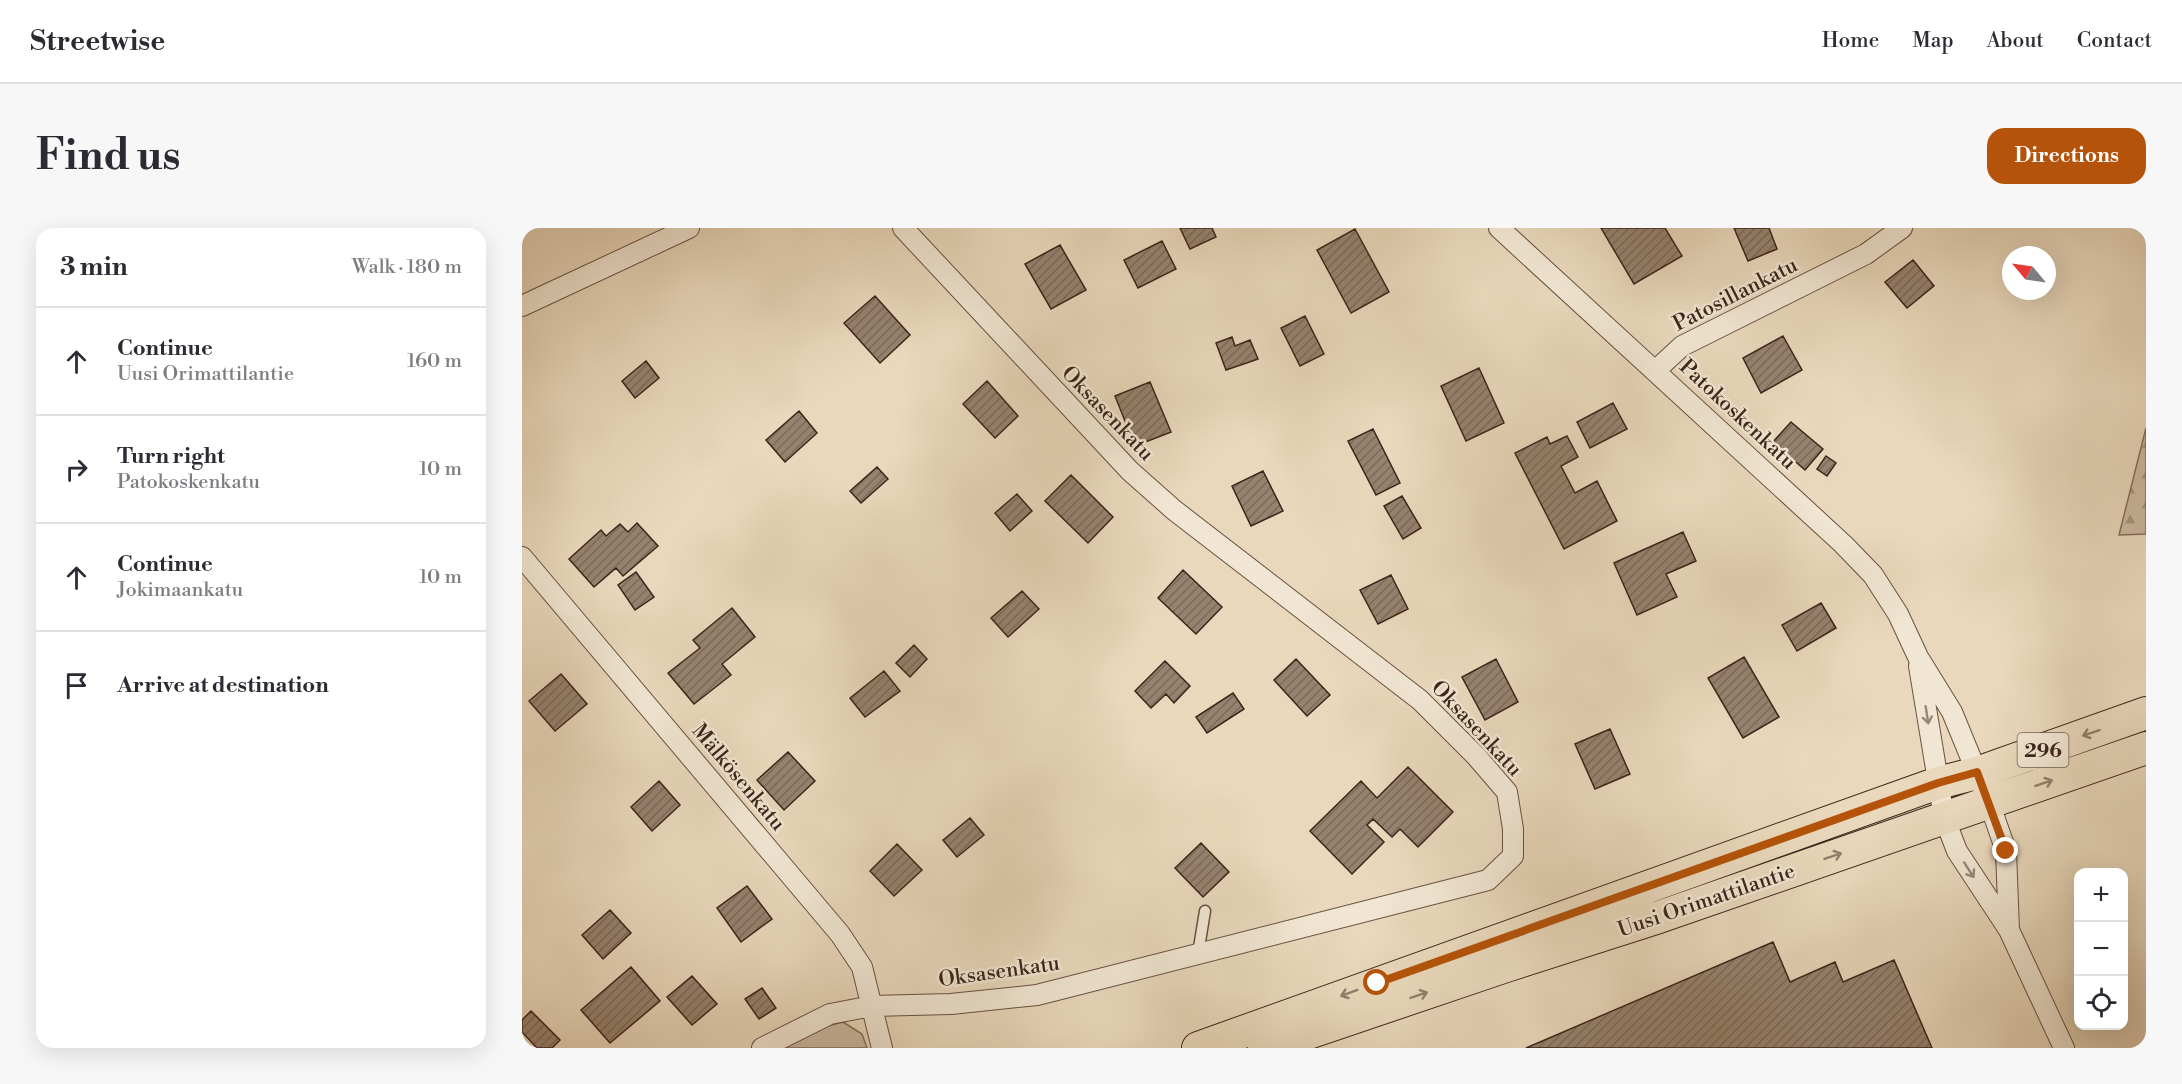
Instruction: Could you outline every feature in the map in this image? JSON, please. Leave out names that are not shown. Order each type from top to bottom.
[{"type":"main road","name":"Uusi Orimattilantie","points":[[1198,1048],[1938,783],[1977,772],[2146,713]]},
{"type":"main road","name":"Uusi Orimattilantie","points":[[1264,1048],[1659,916],[2146,748]]},
{"type":"street","points":[[522,306],[689,228]]},
{"type":"street","name":"Oksasenkatu","points":[[762,1048],[830,1014],[872,1006],[951,1004],[1037,994],[1488,880],[1513,856],[1514,829],[1507,792],[1476,756],[1420,700],[1174,510],[1130,471],[903,228]]},
{"type":"street","name":"Patokoskenkatu","points":[[1498,228],[1844,544],[1873,575],[1898,614],[1918,657],[1952,712],[1989,802],[2006,851],[2009,930]]},
{"type":"street","name":"Patosillankatu","points":[[1655,370],[1682,346],[1866,254],[1902,228]]},
{"type":"street","name":"Mälkösenkatu","points":[[522,557],[840,934],[862,967],[882,1048]]},
{"type":"street","name":"Patokoskenkatu","points":[[1918,657],[1944,817],[1957,851],[2009,930]]},
{"type":"street","points":[[2009,930],[2064,1048]]},
{"type":"lane","points":[[1198,954],[1205,911]]},
{"type":"green space","points":[[2146,428],[2146,534],[2119,535]]},
{"type":"green space","points":[[843,1022],[862,1034],[867,1048],[783,1048],[816,1029]]},
{"type":"building","points":[[1180,228],[1212,228],[1216,237],[1190,249]]},
{"type":"building","points":[[1601,228],[1665,228],[1682,256],[1634,284]]},
{"type":"building","points":[[1734,228],[1769,228],[1777,249],[1748,261]]},
{"type":"building","points":[[1355,229],[1389,292],[1351,313],[1317,250]]},
{"type":"building","points":[[1162,241],[1176,269],[1138,288],[1124,260]]},
{"type":"building","points":[[1060,245],[1086,290],[1051,309],[1025,264]]},
{"type":"building","points":[[1913,260],[1934,286],[1907,308],[1885,282]]},
{"type":"building","points":[[875,296],[910,335],[880,363],[844,323]]},
{"type":"building","points":[[1305,316],[1324,354],[1300,366],[1281,328]]},
{"type":"building","points":[[1783,336],[1802,370],[1761,393],[1743,358]]},
{"type":"building","points":[[1232,337],[1235,346],[1250,340],[1258,359],[1226,370],[1216,343]]},
{"type":"building","points":[[646,361],[659,378],[635,398],[622,381]]},
{"type":"building","points":[[1479,368],[1504,423],[1466,441],[1441,386]]},
{"type":"building","points":[[987,381],[1018,416],[995,438],[963,404]]},
{"type":"building","points":[[1150,382],[1171,432],[1135,446],[1115,396]]},
{"type":"building","points":[[1613,403],[1627,429],[1590,448],[1577,422]]},
{"type":"building","points":[[799,411],[817,433],[785,462],[766,440]]},
{"type":"building","points":[[1791,422],[1823,449],[1805,470],[1773,442]]},
{"type":"building","points":[[1373,429],[1400,483],[1376,495],[1348,441]]},
{"type":"building","points":[[1567,436],[1578,457],[1561,466],[1575,493],[1597,481],[1617,521],[1564,549],[1515,453],[1547,437],[1550,444]]},
{"type":"building","points":[[1826,456],[1836,463],[1827,476],[1817,469]]},
{"type":"building","points":[[877,467],[888,479],[861,503],[850,491]]},
{"type":"building","points":[[1263,471],[1283,511],[1251,526],[1232,486]]},
{"type":"building","points":[[1071,475],[1113,517],[1088,543],[1045,501]]},
{"type":"building","points":[[1017,494],[1032,511],[1010,531],[995,513]]},
{"type":"building","points":[[1402,496],[1421,528],[1403,539],[1384,506]]},
{"type":"building","points":[[637,523],[658,546],[623,576],[616,568],[594,587],[569,559],[601,530],[606,536],[620,524],[628,532]]},
{"type":"building","points":[[1683,532],[1696,561],[1666,574],[1677,597],[1637,615],[1614,563]]},
{"type":"building","points":[[1183,570],[1222,607],[1196,634],[1158,598]]},
{"type":"building","points":[[636,572],[654,597],[635,610],[618,585]]},
{"type":"building","points":[[1391,575],[1408,609],[1378,624],[1360,590]]},
{"type":"building","points":[[1022,591],[1039,609],[1008,637],[991,618]]},
{"type":"building","points":[[1821,603],[1836,628],[1797,651],[1782,625]]},
{"type":"building","points":[[732,608],[755,637],[722,664],[731,675],[694,704],[668,673],[700,648],[693,640]]},
{"type":"building","points":[[914,645],[927,659],[910,677],[896,663]]},
{"type":"building","points":[[1744,657],[1779,717],[1743,738],[1708,678]]},
{"type":"building","points":[[1296,659],[1330,695],[1307,716],[1274,680]]},
{"type":"building","points":[[1496,659],[1518,702],[1485,720],[1462,677]]},
{"type":"building","points":[[1165,661],[1190,686],[1174,703],[1166,694],[1151,708],[1135,691]]},
{"type":"building","points":[[884,671],[900,691],[865,717],[850,698]]},
{"type":"building","points":[[561,674],[587,704],[555,731],[529,701]]},
{"type":"building","points":[[1233,693],[1244,709],[1207,733],[1196,717]]},
{"type":"building","points":[[1610,729],[1630,774],[1595,789],[1575,744]]},
{"type":"building","points":[[788,752],[815,781],[784,810],[757,780]]},
{"type":"building","points":[[1408,767],[1453,812],[1418,847],[1400,829],[1392,837],[1373,819],[1367,825],[1384,842],[1352,874],[1310,831],[1361,781],[1377,798]]},
{"type":"building","points":[[659,781],[680,805],[652,831],[631,807]]},
{"type":"building","points":[[970,818],[984,835],[957,857],[943,840]]},
{"type":"building","points":[[1201,843],[1229,872],[1203,897],[1175,868]]},
{"type":"building","points":[[897,844],[922,870],[894,896],[870,871]]},
{"type":"building","points":[[747,886],[772,919],[741,942],[717,908]]},
{"type":"building","points":[[610,910],[631,933],[603,959],[582,935]]},
{"type":"building","points":[[1773,942],[1790,982],[1835,962],[1843,982],[1894,960],[1932,1048],[1526,1048]]},
{"type":"building","points":[[631,967],[660,1001],[610,1043],[581,1010]]},
{"type":"building","points":[[692,976],[717,1004],[692,1025],[667,997]]},
{"type":"building","points":[[762,988],[776,1008],[759,1019],[745,999]]},
{"type":"building","points":[[531,1011],[560,1040],[552,1048],[537,1048],[522,1032],[522,1020]]},
{"type":"route","points":[[1377,983],[1938,783],[1977,772],[2006,851]]}]
